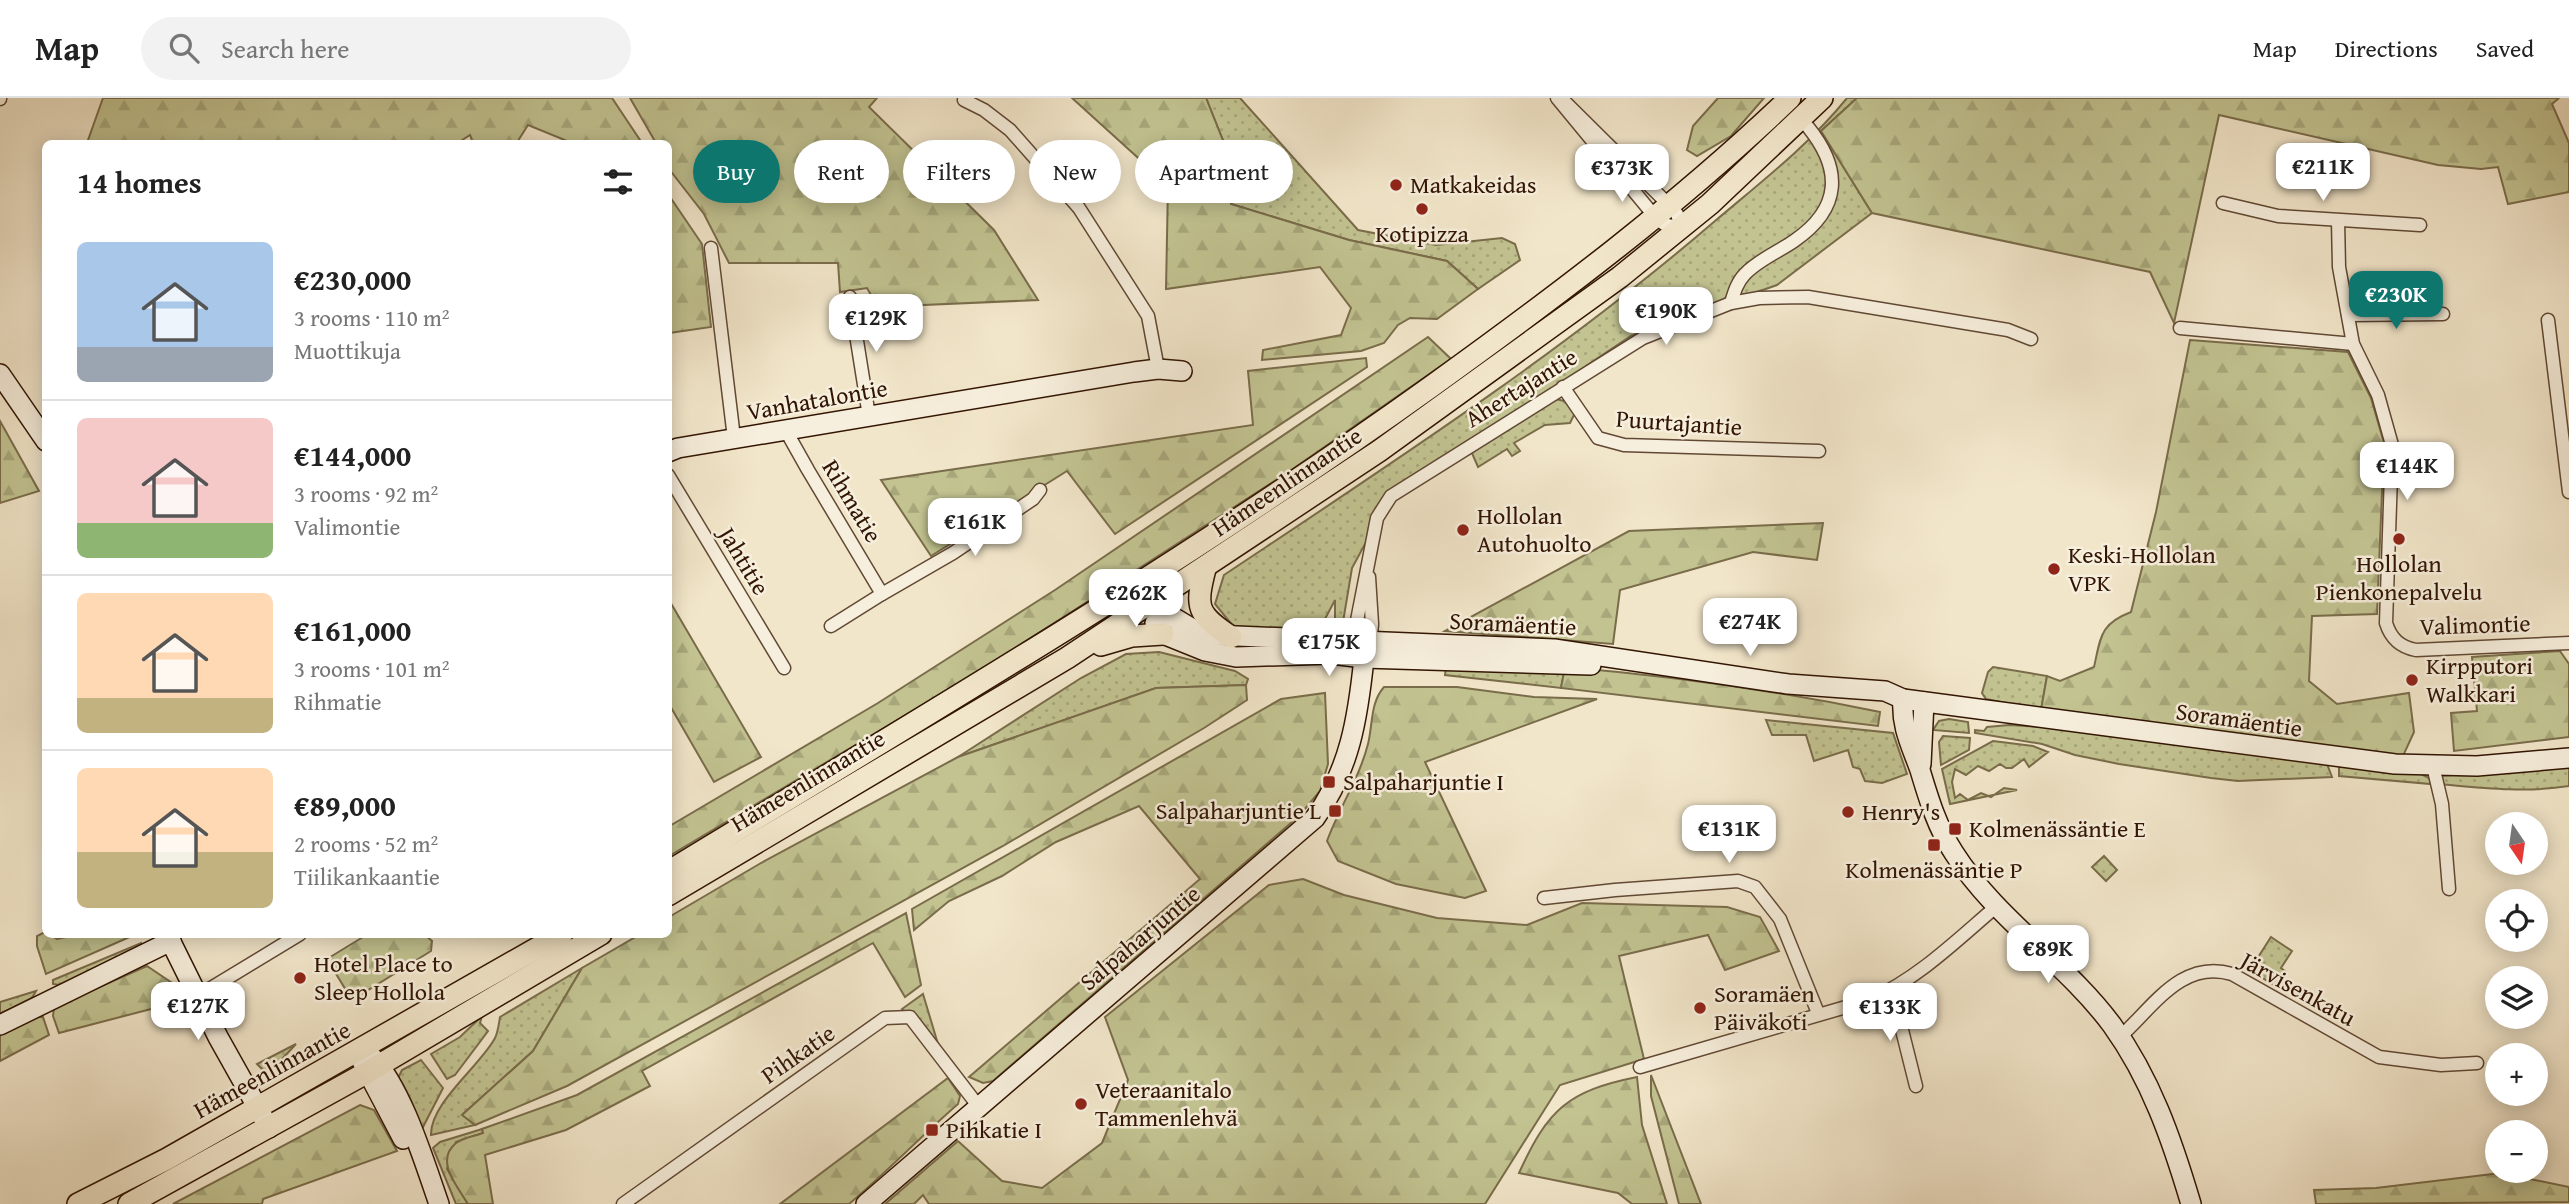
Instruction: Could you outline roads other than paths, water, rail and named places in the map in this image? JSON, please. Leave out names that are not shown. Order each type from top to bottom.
[{"type":"main road","name":"Hämeenlinnantie","points":[[672,893],[1067,658],[1205,569],[1554,326],[1681,228],[1754,164],[1822,98]]},
{"type":"main road","name":"Hämeenlinnantie","points":[[672,870],[1139,585],[1365,435],[1542,307],[1793,106]]},
{"type":"main road","points":[[1205,569],[1199,607],[1205,619],[1231,636]]},
{"type":"main road","points":[[1067,658],[1113,640],[1149,633],[1163,634]]},
{"type":"main road","name":"Hämeenlinnantie","points":[[130,1204],[269,1128],[366,1058],[556,938]]},
{"type":"main road","name":"Hämeenlinnantie","points":[[78,1204],[258,1108],[366,1058],[593,938]]},
{"type":"street","points":[[1559,98],[1663,212],[1677,214],[1681,228]]},
{"type":"street","points":[[964,100],[984,110],[1010,130],[1079,208],[1148,316],[1158,369]]},
{"type":"street","points":[[1731,303],[1743,276],[1811,227],[1830,198],[1832,168],[1827,153],[1808,127]]},
{"type":"street","points":[[2223,203],[2278,216],[2420,225]]},
{"type":"street","name":"Valimontie","points":[[2337,221],[2339,267],[2353,344],[2378,395],[2392,445],[2386,623],[2394,640],[2416,650],[2569,643]]},
{"type":"street","points":[[710,248],[734,438]]},
{"type":"street","points":[[850,297],[869,416]]},
{"type":"street","name":"Ahertajantie","points":[[1360,649],[1367,559],[1377,518],[1391,496],[1643,338],[1731,303],[1759,298],[1808,297],[2008,330],[2031,339]]},
{"type":"street","points":[[2348,315],[2443,314]]},
{"type":"street","points":[[2547,320],[2569,492]]},
{"type":"street","points":[[2180,328],[2353,344]]},
{"type":"street","name":"Vanhatalontie","points":[[672,451],[734,438],[1158,369],[1182,371]]},
{"type":"street","points":[[0,374],[42,435]]},
{"type":"street","name":"Puurtajantie","points":[[1563,387],[1598,438],[1624,445],[1819,451]]},
{"type":"street","name":"Rihmatie","points":[[789,429],[790,438],[808,470],[882,594]]},
{"type":"street","name":"Jahtitie","points":[[672,482],[784,668]]},
{"type":"street","points":[[831,626],[953,553],[1033,499],[1040,490]]},
{"type":"street","name":"Ahertajantie","points":[[1360,649],[1367,559]]},
{"type":"street","name":"Soramäentie","points":[[1139,585],[1151,604],[1156,625],[1163,634],[1205,651],[1236,657],[1331,654],[1360,649]]},
{"type":"street","name":"Soramäentie","points":[[1151,604],[1196,631],[1231,636],[1360,649],[1651,669],[1669,667],[1825,688],[1885,691],[1903,699],[2308,754],[2434,766],[2507,765],[2569,758]]},
{"type":"street","name":"Salpaharjuntie","points":[[866,1204],[1315,818],[1340,780],[1350,748],[1355,712],[1349,676],[1360,649]]},
{"type":"street","points":[[1903,699],[1903,730],[1928,800],[1946,839],[1967,870],[2087,996],[2120,1037],[2158,1107],[2191,1204]]},
{"type":"street","points":[[1920,772],[1924,702]]},
{"type":"street","points":[[2434,766],[2442,804],[2449,889]]},
{"type":"street","points":[[1544,898],[1738,881],[1755,887],[1780,919],[1818,1013]]},
{"type":"street","points":[[1640,1067],[1870,1000],[1892,990],[1956,942],[1998,905]]},
{"type":"street","points":[[0,1025],[169,938],[269,1128]]},
{"type":"street","points":[[198,996],[293,938]]},
{"type":"street","name":"Järvisenkatu","points":[[2120,1037],[2185,976],[2215,969],[2232,974],[2379,1057],[2441,1065],[2477,1063]]},
{"type":"street","points":[[1892,990],[1916,1086]]},
{"type":"street","name":"Pihkatie","points":[[623,1204],[885,1018],[910,1017],[979,1107]]},
{"type":"street","points":[[366,1058],[439,1202]]},
{"type":"place","name":"Matkakeidas","points":[[1396,185]]},
{"type":"place","name":"Kotipizza","points":[[1422,209]]},
{"type":"place","name":"Hollolan Autohuolto","points":[[1463,530]]},
{"type":"place","name":"Hollolan Pienkonepalvelu","points":[[2399,539]]},
{"type":"place","name":"Keski-Hollolan VPK","points":[[2054,569]]},
{"type":"place","name":"Kirpputori Walkkari","points":[[2412,680]]},
{"type":"place","name":"Salpaharjuntie I","points":[[1329,782]]},
{"type":"place","name":"Salpaharjuntie L","points":[[1335,811]]},
{"type":"place","name":"Henry's","points":[[1848,812]]},
{"type":"place","name":"Kolmenässäntie E","points":[[1955,829]]},
{"type":"place","name":"Kolmenässäntie P","points":[[1934,845]]},
{"type":"place","name":"Hotel Place to Sleep Hollola","points":[[300,978]]},
{"type":"place","name":"Soramäen Päiväkoti","points":[[1700,1008]]},
{"type":"place","name":"Veteraanitalo Tammenlehvä","points":[[1081,1104]]},
{"type":"place","name":"Pihkatie I","points":[[932,1130]]}]
